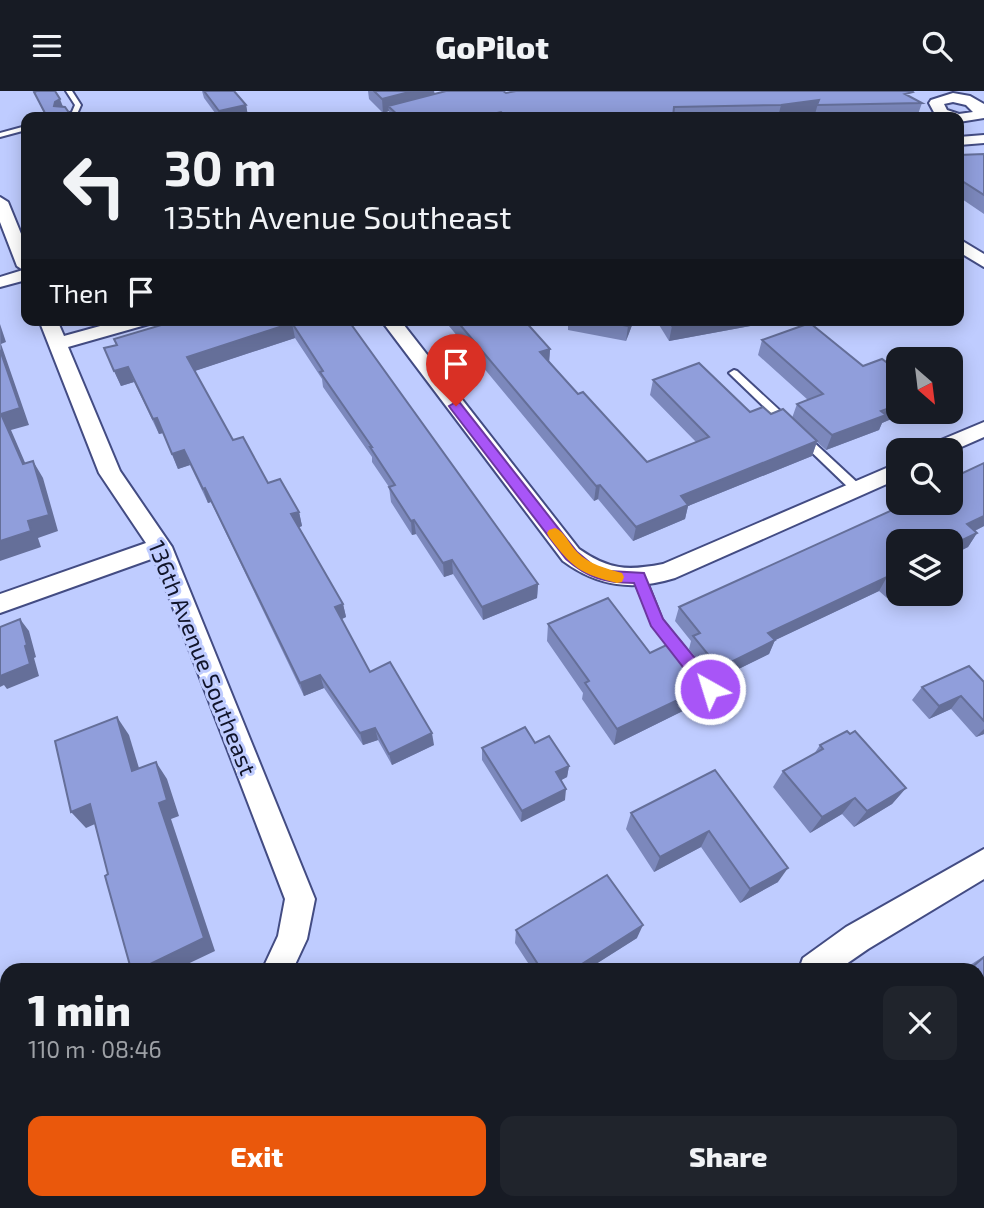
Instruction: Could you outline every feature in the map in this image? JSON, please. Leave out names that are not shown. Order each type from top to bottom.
[{"type":"street","points":[[964,120],[984,130]]},
{"type":"street","points":[[964,141],[984,139]]},
{"type":"street","points":[[0,202],[21,254]]},
{"type":"street","points":[[964,248],[984,262]]},
{"type":"street","points":[[0,282],[21,276]]},
{"type":"street","name":"136th Avenue Southeast","points":[[50,326],[110,473],[161,547],[300,899],[292,939],[280,963]]},
{"type":"street","points":[[58,344],[122,326]]},
{"type":"street","points":[[395,326],[571,555],[589,570],[608,577],[667,572],[886,476]]},
{"type":"street","points":[[963,438],[984,429]]},
{"type":"street","points":[[0,604],[161,547]]},
{"type":"street","points":[[822,963],[857,938],[984,863]]},
{"type":"lane","points":[[69,91],[78,105],[75,112]]},
{"type":"lane","points":[[403,112],[420,108]]},
{"type":"lane","points":[[0,135],[21,129]]},
{"type":"lane","points":[[734,373],[857,489]]},
{"type":"lane","points":[[632,577],[657,622],[710,689]]},
{"type":"building","points":[[55,91],[60,99],[54,106],[65,107],[68,112],[44,112],[34,92]]},
{"type":"building","points":[[204,91],[234,91],[246,105],[219,111]]},
{"type":"building","points":[[374,91],[413,91],[382,99]]},
{"type":"building","points":[[446,91],[912,91],[905,94],[922,103],[817,105],[819,100],[781,105],[674,107],[674,112],[395,112],[388,106]]},
{"type":"building","points":[[984,154],[984,195],[964,182],[964,155]]},
{"type":"building","points":[[158,326],[283,326],[187,357],[233,440],[243,437],[268,483],[280,479],[299,512],[291,514],[343,604],[335,607],[370,672],[390,662],[432,733],[389,754],[375,728],[360,733],[320,675],[300,683],[184,450],[172,454],[157,418],[153,419],[128,367],[114,371],[104,348],[117,345],[114,339]]},
{"type":"building","points":[[294,326],[352,326],[538,584],[482,607],[452,560],[443,563],[414,520],[411,521],[389,487],[395,485],[320,372],[323,371]]},
{"type":"building","points":[[461,326],[529,326],[550,349],[540,352],[578,394],[583,392],[647,462],[709,437],[653,380],[699,363],[750,412],[763,407],[771,414],[783,409],[817,441],[681,496],[688,505],[636,527],[600,485],[596,486]]},
{"type":"building","points":[[802,326],[814,326],[863,366],[882,359],[886,362],[886,409],[881,411],[886,415],[832,435],[797,404],[823,394],[762,340]]},
{"type":"building","points":[[0,350],[20,408],[1,414],[23,464],[33,461],[49,515],[28,521],[31,531],[0,541]]},
{"type":"building","points":[[984,463],[984,516],[967,524],[977,533],[963,540],[963,529],[886,529],[886,577],[768,633],[775,640],[719,668],[693,636],[700,633],[679,607],[886,513],[963,515],[963,473]]},
{"type":"building","points":[[608,598],[650,653],[679,639],[704,671],[696,676],[705,687],[617,729],[585,683],[589,681],[548,624]]},
{"type":"building","points":[[20,619],[30,664],[0,676],[0,627]]},
{"type":"building","points":[[969,666],[984,682],[984,721],[961,696],[939,706],[922,687]]},
{"type":"building","points":[[117,717],[132,771],[156,762],[167,800],[159,803],[204,938],[152,963],[129,963],[105,876],[108,874],[90,804],[71,812],[55,741]]},
{"type":"building","points":[[525,727],[535,743],[549,736],[569,766],[556,772],[566,789],[522,811],[482,748]]},
{"type":"building","points":[[847,731],[850,734],[855,731],[906,788],[867,811],[855,798],[822,817],[783,771],[823,749],[820,745]]},
{"type":"building","points":[[715,770],[788,868],[750,889],[709,831],[660,857],[631,813]]},
{"type":"building","points":[[607,875],[643,925],[583,963],[537,963],[516,930]]},
{"type":"slow traffic","points":[[555,533],[571,555],[589,570],[608,577],[617,577]]},
{"type":"route","points":[[456,406],[571,555],[589,570],[608,577],[639,577],[657,622],[710,689]]}]
